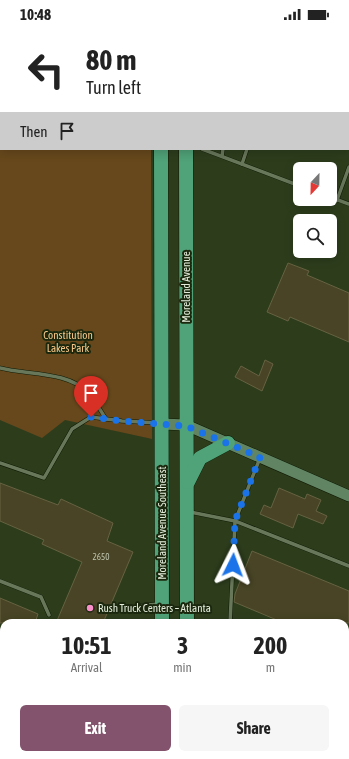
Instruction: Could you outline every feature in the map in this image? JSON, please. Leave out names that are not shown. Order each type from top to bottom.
[{"type":"highway","points":[[161,150],[162,424]]},
{"type":"highway","name":"Moreland Avenue","points":[[186,150],[186,426]]},
{"type":"highway","name":"Moreland Avenue Southeast","points":[[162,424],[162,619]]},
{"type":"highway","points":[[186,426],[187,619]]},
{"type":"highway","points":[[186,486],[200,458],[228,443]]},
{"type":"street","points":[[162,424],[186,426],[349,496]]},
{"type":"lane","points":[[205,150],[293,183]]},
{"type":"lane","points":[[222,156],[223,150]]},
{"type":"lane","points":[[242,164],[247,150]]},
{"type":"lane","points":[[349,166],[337,200],[349,204]]},
{"type":"lane","points":[[0,368],[13,371],[43,373],[72,381],[88,392],[106,419]]},
{"type":"lane","points":[[0,463],[44,478],[72,429],[91,417],[162,424]]},
{"type":"lane","points":[[230,619],[235,521],[260,457]]},
{"type":"lane","points":[[187,512],[235,521],[349,566]]},
{"type":"lane","points":[[0,581],[41,597],[49,615]]},
{"type":"lane","points":[[126,607],[162,604]]},
{"type":"shaded area","points":[[151,150],[349,150],[349,619],[0,619],[0,405],[152,439]]},
{"type":"green space","name":"Constitution Lakes Park","points":[[0,150],[151,150],[152,439],[65,420],[42,438],[0,420]]},
{"type":"building","points":[[288,263],[309,271],[307,275],[349,293],[349,342],[290,317],[288,321],[267,312]]},
{"type":"building","points":[[265,360],[273,364],[262,391],[235,377],[241,366],[259,376]]},
{"type":"building","points":[[0,483],[58,505],[61,499],[113,523],[107,541],[133,552],[105,619],[58,619],[82,562],[42,544],[44,540],[0,521]]},
{"type":"building","points":[[279,488],[305,499],[307,494],[321,500],[316,511],[327,516],[323,524],[298,514],[293,528],[260,514],[264,505],[271,508]]},
{"type":"building","points":[[252,551],[349,591],[349,619],[274,619],[234,602],[235,594]]},
{"type":"building","points":[[0,598],[38,614],[36,619],[0,619]]},
{"type":"place","name":"Rush Truck Centers – Atlanta","points":[[90,608]]},
{"type":"route","points":[[91,417],[186,426],[260,457],[235,521],[233,565]]}]
